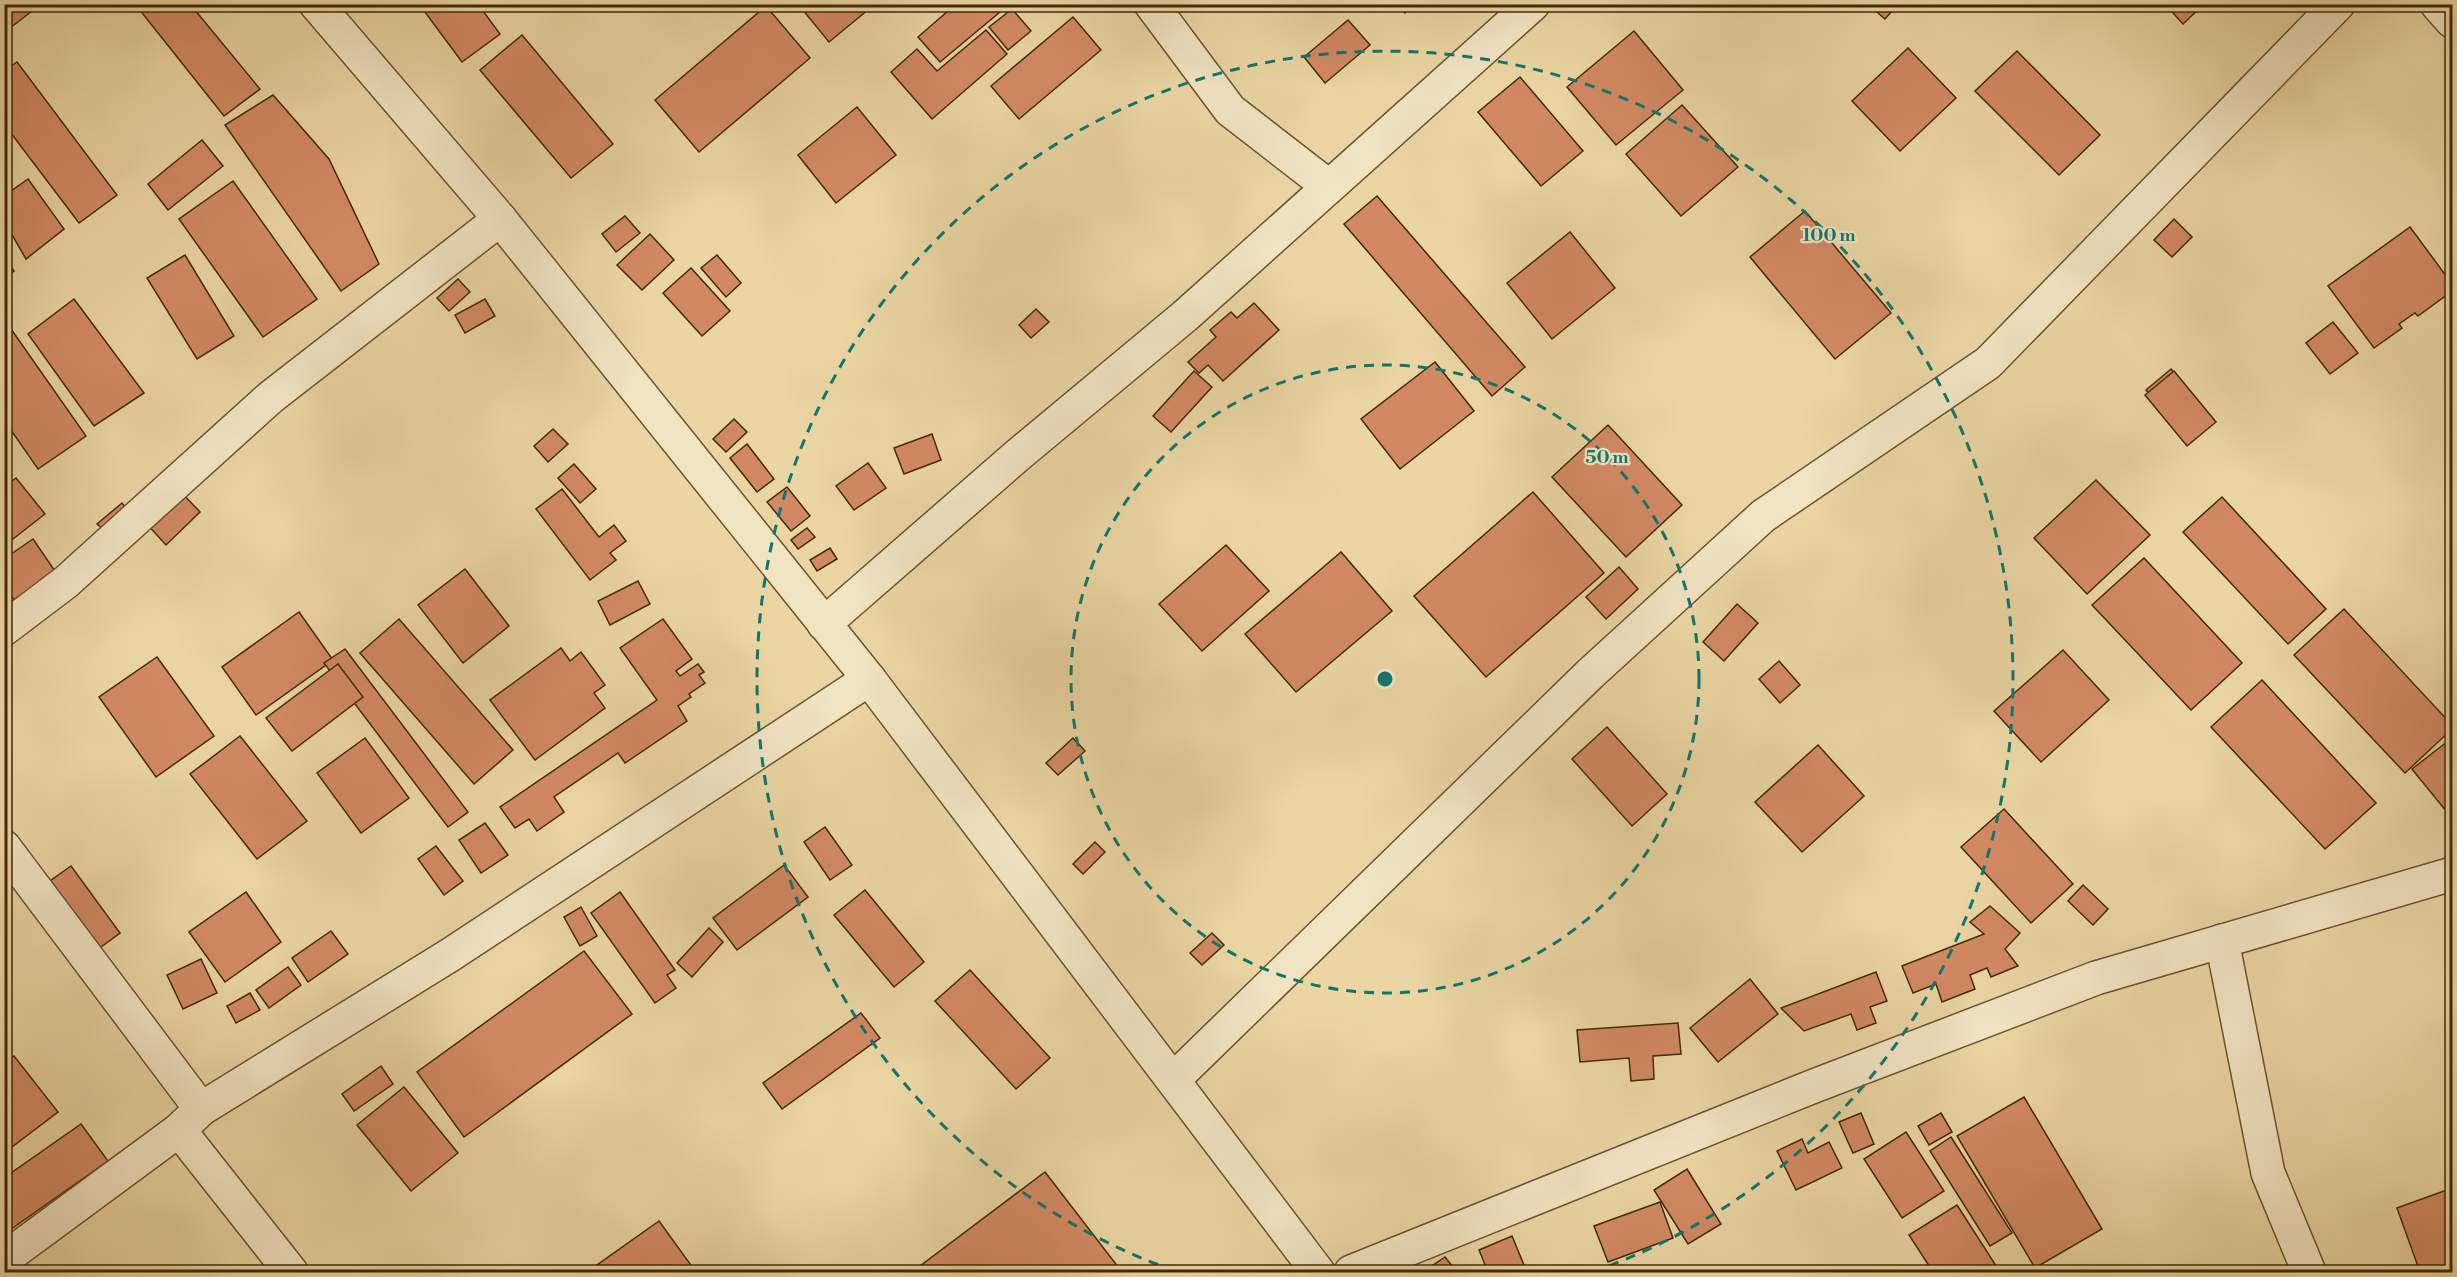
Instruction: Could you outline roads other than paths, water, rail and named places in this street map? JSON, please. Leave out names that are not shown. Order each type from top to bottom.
[{"type":"street","points":[[316,4],[500,219],[869,679],[1318,1272]]},
{"type":"street","points":[[1151,4],[1230,110],[1328,186]]},
{"type":"street","points":[[824,624],[1018,455],[1185,316],[1533,4]]},
{"type":"street","points":[[1173,1080],[1590,674],[1763,516],[1988,363],[2338,4]]},
{"type":"street","points":[[2437,4],[2452,21]]},
{"type":"street","points":[[4,629],[66,582],[271,397],[500,219]]},
{"type":"street","points":[[4,1258],[190,1120],[450,955],[869,679]]},
{"type":"street","points":[[4,847],[291,1272]]},
{"type":"street","points":[[1351,1272],[1815,1086],[2096,978],[2452,874]]},
{"type":"street","points":[[2222,942],[2268,1173],[2309,1272]]}]
